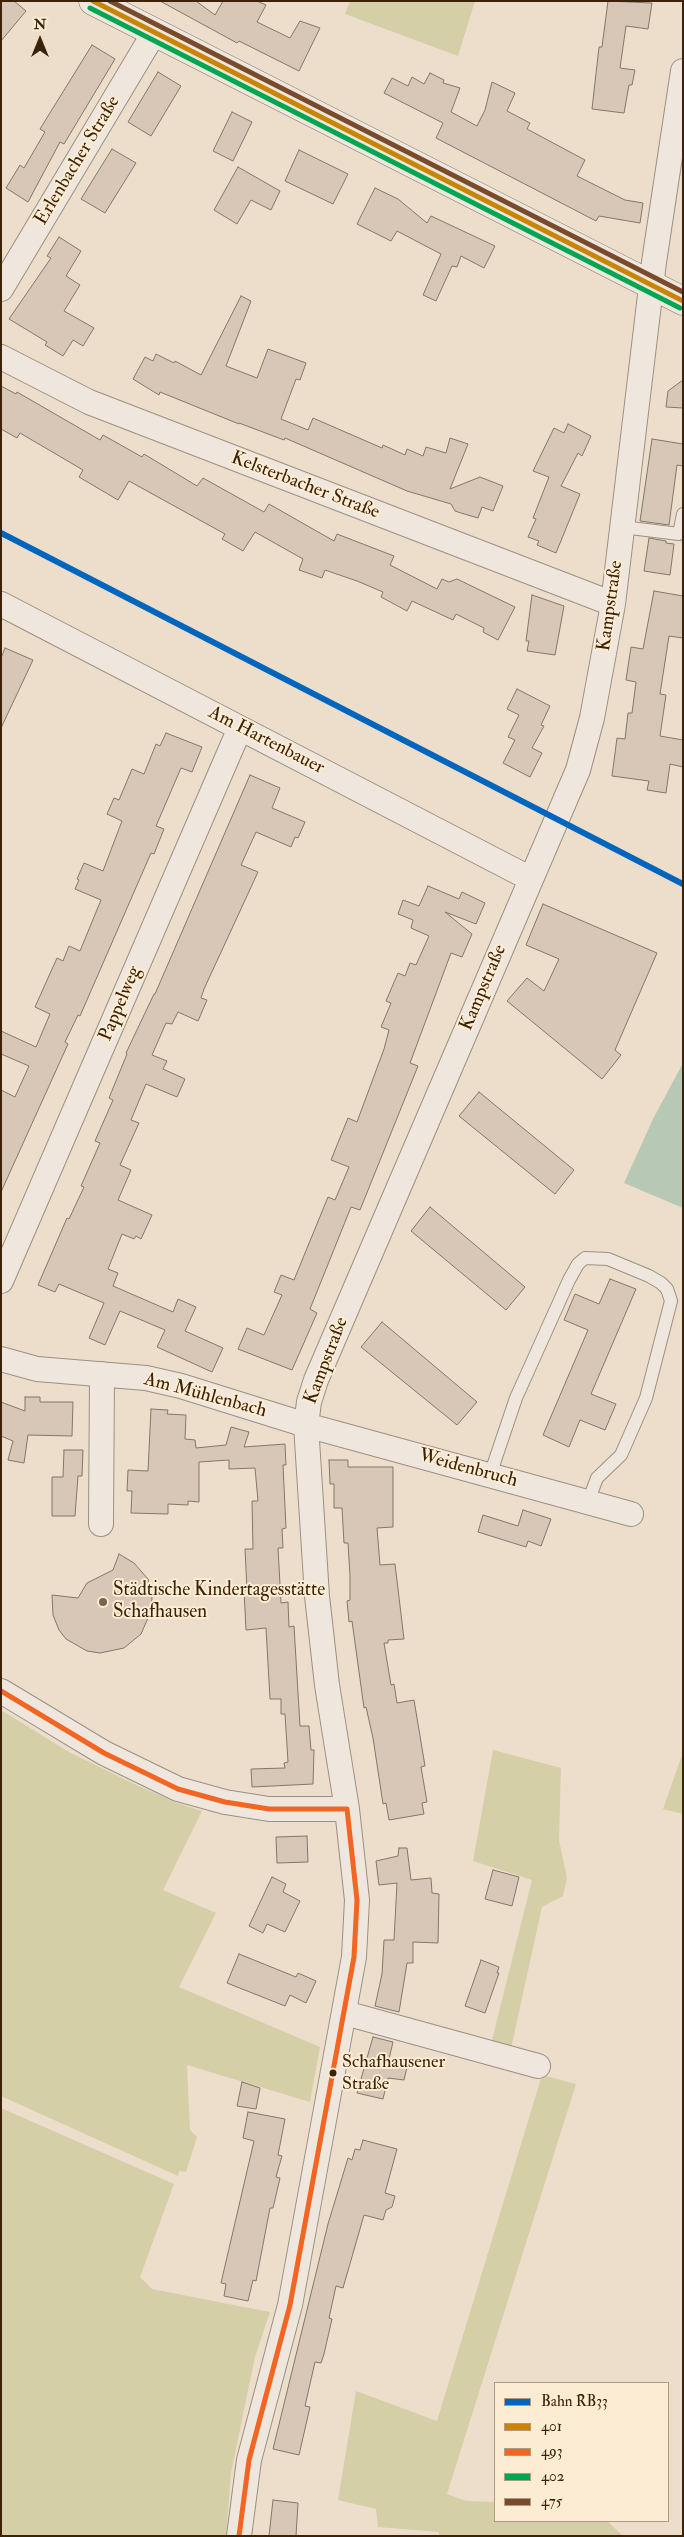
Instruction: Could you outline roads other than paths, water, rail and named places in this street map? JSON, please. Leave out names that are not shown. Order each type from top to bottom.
[{"type":"main road","points":[[93,1],[683,301]]},
{"type":"street","name":"Erlenbacher Straße","points":[[1,289],[154,33]]},
{"type":"street","name":"Kampstraße","points":[[239,2536],[249,2460],[290,2305],[354,1957],[357,1900],[347,1808],[327,1685],[318,1606],[306,1425],[309,1402],[316,1380],[578,770],[596,701],[613,604],[652,285],[683,71]]},
{"type":"street","name":"Kelsterbacher Straße","points":[[1,357],[98,405],[613,604]]},
{"type":"street","name":"Am Hartenbauer","points":[[1,604],[531,879]]},
{"type":"street","name":"Pappelweg","points":[[1,1281],[240,728]]},
{"type":"street","name":"Am Mühlenbach","points":[[1,1359],[37,1369],[146,1378],[181,1386],[306,1425]]},
{"type":"street","points":[[101,1524],[102,1374]]},
{"type":"street","name":"Weidenbruch","points":[[306,1425],[631,1514]]},
{"type":"street","points":[[1,1691],[104,1753],[178,1789],[225,1802],[270,1809],[347,1808]]},
{"type":"street","points":[[345,2013],[538,2066]]},
{"type":"lane","points":[[622,528],[679,534],[683,514]]},
{"type":"lane","points":[[490,1475],[516,1398],[569,1280],[578,1264],[585,1258],[608,1259],[649,1276],[660,1283],[667,1289],[671,1301],[646,1398],[621,1455],[598,1478],[588,1502]]},
{"type":"rail line","name":"RB33","points":[[1,533],[683,884]]},
{"type":"place","name":"Städtische Kindertagesstätte Schafhausen","points":[[103,1602]]},
{"type":"place","name":"Schafhausener Straße","points":[[333,2073]]}]
